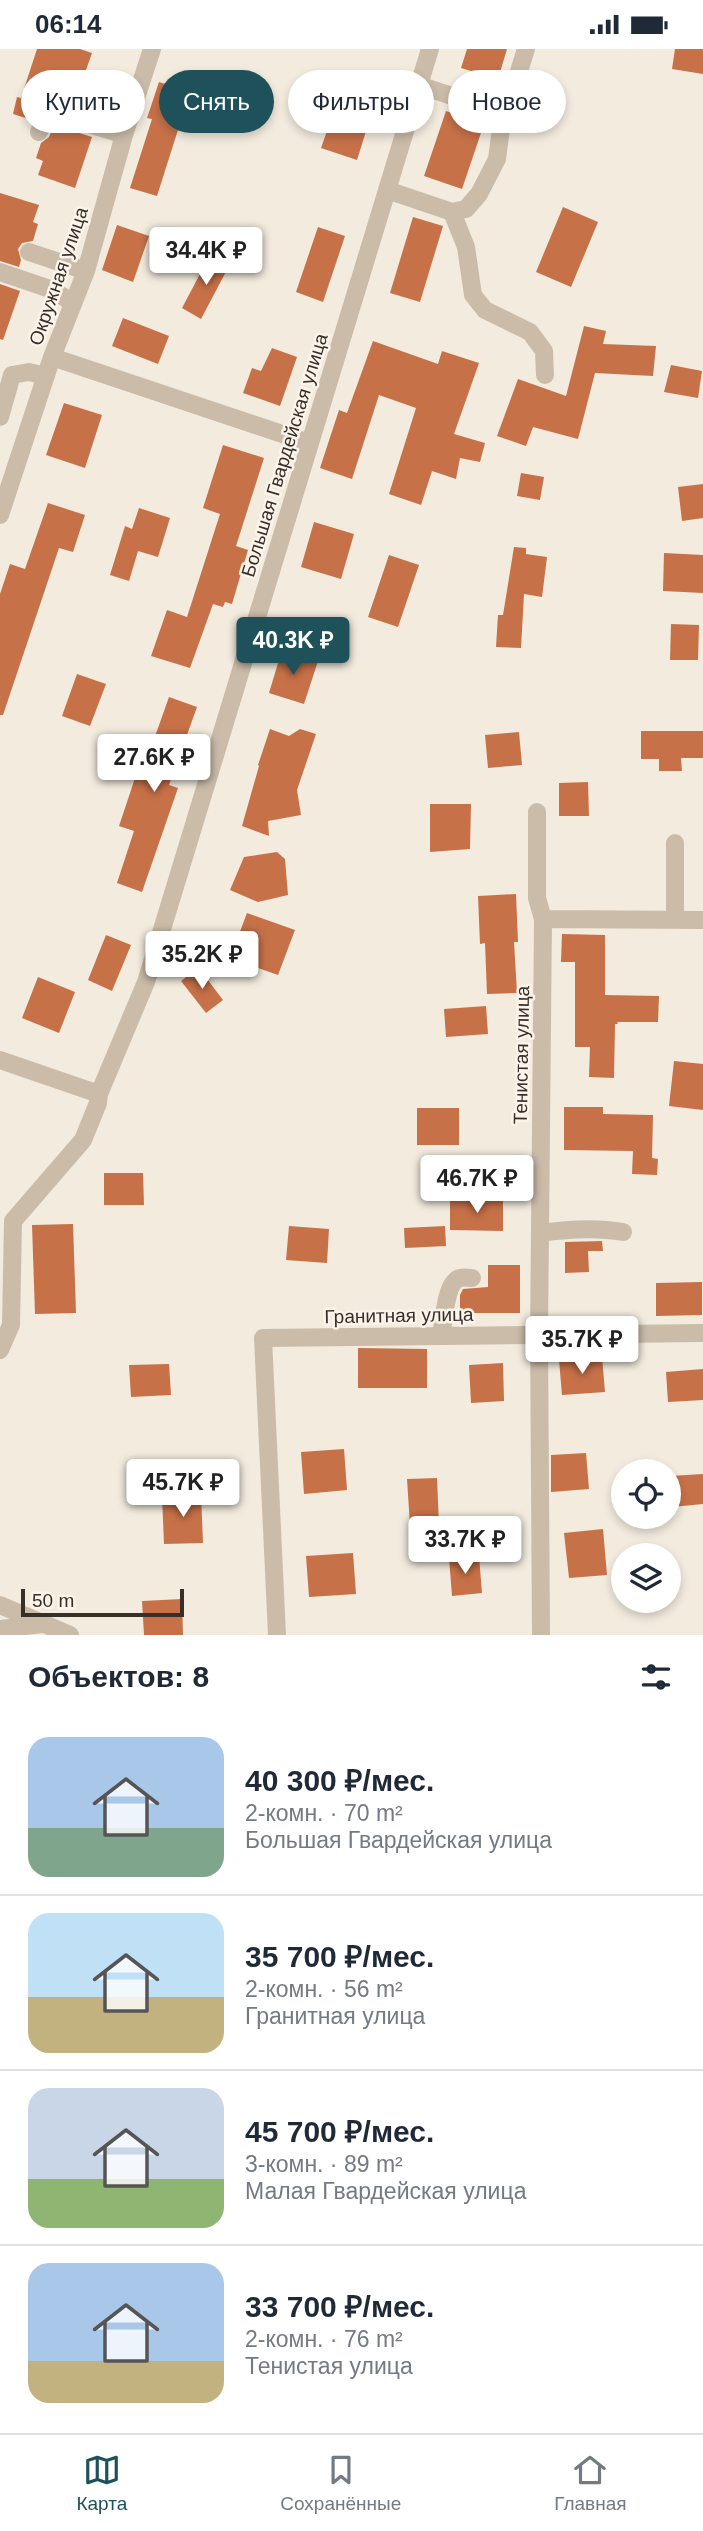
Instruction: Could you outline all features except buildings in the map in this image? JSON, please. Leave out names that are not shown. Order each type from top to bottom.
[{"type":"street","name":"Окружная улица","points":[[0,515],[52,357],[86,271],[124,135],[152,49]]},
{"type":"street","name":"Большая Гвардейская улица","points":[[424,70],[430,49]]},
{"type":"street","points":[[520,70],[526,49]]},
{"type":"street","points":[[118,133],[124,135]]},
{"type":"street","name":"Большая Гвардейская улица","points":[[0,1350],[12,1325],[13,1221],[83,1140],[99,1094],[146,982],[405,133]]},
{"type":"street","points":[[387,190],[452,212],[466,209],[480,194],[497,159],[500,133]]},
{"type":"street","points":[[452,212],[466,247],[473,295],[485,310],[530,332],[544,351],[545,376]]},
{"type":"street","points":[[29,252],[86,271]]},
{"type":"street","points":[[0,272],[53,290],[73,303]]},
{"type":"street","points":[[52,357],[309,443]]},
{"type":"street","points":[[0,417],[12,375],[29,372],[46,376]]},
{"type":"street","name":"Тенистая улица","points":[[537,812],[537,898],[543,919],[539,1335],[541,1635]]},
{"type":"street","points":[[675,843],[675,919]]},
{"type":"street","points":[[543,919],[703,920]]},
{"type":"street","points":[[0,1060],[99,1094]]},
{"type":"street","points":[[540,1233],[602,1229],[623,1232]]},
{"type":"street","points":[[442,1336],[449,1291],[454,1282],[461,1278],[472,1278]]},
{"type":"street","name":"Гранитная улица","points":[[278,1635],[263,1338],[703,1333]]},
{"type":"street","points":[[0,1605],[70,1635]]},
{"type":"street","points":[[0,1629],[43,1624]]}]
